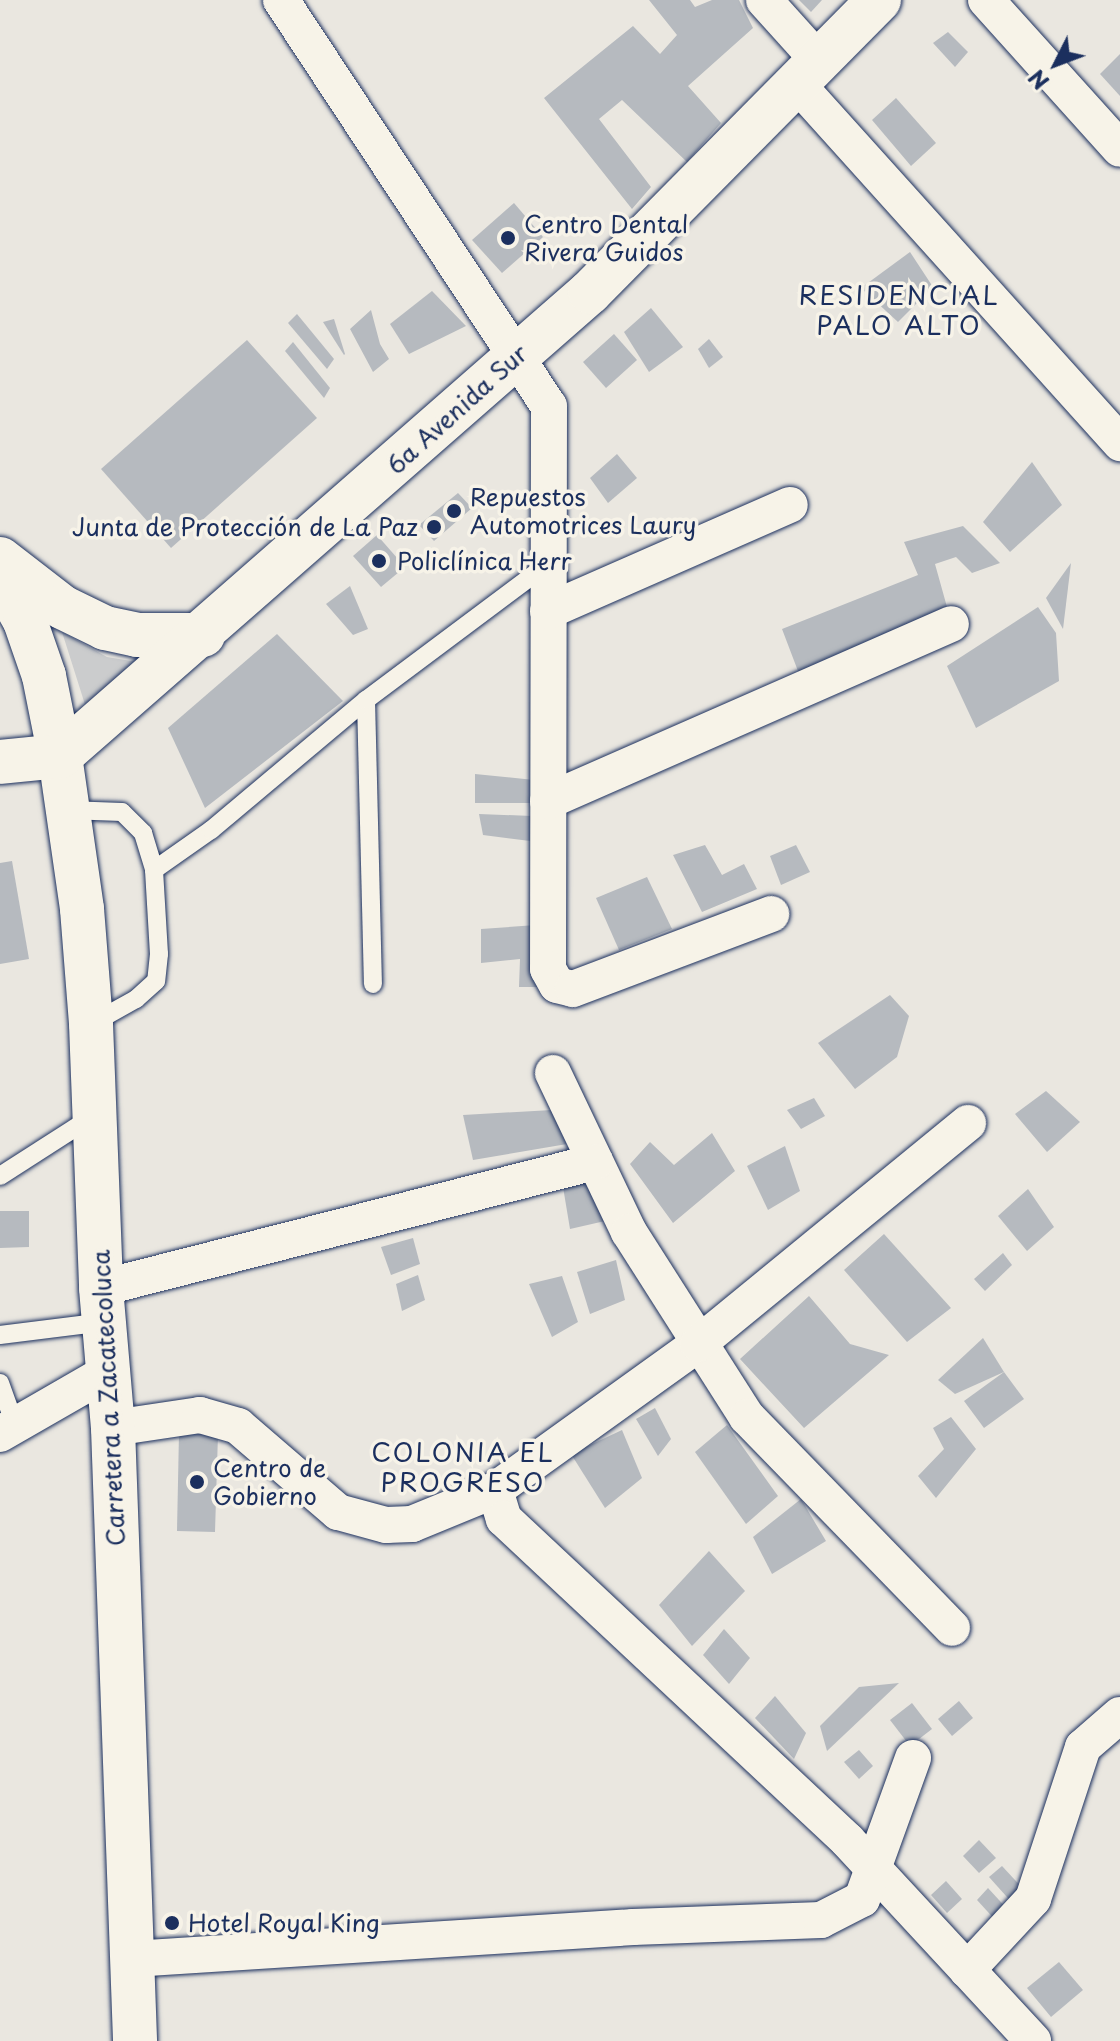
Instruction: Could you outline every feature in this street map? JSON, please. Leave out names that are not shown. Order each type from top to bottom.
[{"type":"main road","name":"6a Avenida Sur","points":[[60,756],[203,635],[590,292],[879,0]]},
{"type":"main road","points":[[0,559],[62,607],[105,628],[137,635],[203,635]]},
{"type":"main road","name":"Carretera a Zacatecoluca","points":[[0,576],[25,621],[39,663],[60,756],[82,909],[91,1024],[102,1305],[113,1428],[135,2041]]},
{"type":"main road","points":[[0,762],[60,756]]},
{"type":"street","points":[[281,0],[514,358],[549,406],[548,969],[557,985],[573,989],[771,914]]},
{"type":"street","points":[[764,0],[808,73],[1120,443]]},
{"type":"street","points":[[986,0],[1120,149]]},
{"type":"street","points":[[548,611],[790,505]]},
{"type":"street","points":[[548,801],[951,624]]},
{"type":"street","points":[[553,1073],[629,1232],[747,1417],[952,1628]]},
{"type":"street","points":[[113,1428],[200,1415],[238,1426],[253,1436],[322,1502],[338,1512],[386,1525],[412,1524],[495,1490],[698,1344],[968,1123]]},
{"type":"street","points":[[102,1305],[595,1162]]},
{"type":"street","points":[[8,1430],[108,1372]]},
{"type":"street","points":[[495,1490],[504,1519],[873,1868],[1033,2041]]},
{"type":"street","points":[[967,1970],[1033,1899],[1083,1747],[1120,1715]]},
{"type":"street","points":[[132,1959],[633,1927],[821,1920],[862,1899],[913,1758]]},
{"type":"lane","points":[[154,870],[211,830],[366,700],[548,564]]},
{"type":"lane","points":[[366,700],[373,984]]},
{"type":"lane","points":[[66,810],[122,812],[143,833],[154,870],[159,954],[156,981],[136,999],[91,1024]]},
{"type":"lane","points":[[0,1176],[94,1116]]},
{"type":"lane","points":[[0,1335],[102,1305]]},
{"type":"lane","points":[[0,1383],[8,1430]]},
{"type":"shaded area","points":[[62,632],[107,657],[149,664],[88,714]]},
{"type":"building","points":[[649,0],[690,0],[695,7],[712,0],[739,0],[753,28],[688,86],[721,123],[687,162],[622,100],[599,119],[651,187],[632,209],[544,98],[633,26],[660,54],[677,35]]},
{"type":"building","points":[[799,0],[822,0],[811,12]]},
{"type":"building","points":[[948,32],[968,52],[955,67],[933,43]]},
{"type":"building","points":[[1120,54],[1120,96],[1100,74]]},
{"type":"building","points":[[896,98],[936,143],[911,166],[872,120]]},
{"type":"building","name":"Centro Dental Rivera Guidos","points":[[514,203],[543,237],[502,273],[472,240]]},
{"type":"building","points":[[910,252],[933,287],[898,322],[861,288]]},
{"type":"building","points":[[432,291],[466,326],[409,354],[390,324]]},
{"type":"building","points":[[651,308],[683,347],[649,372],[624,332]]},
{"type":"building","points":[[371,310],[380,344],[389,359],[373,372],[350,329]]},
{"type":"building","points":[[297,314],[334,359],[327,369],[288,323]]},
{"type":"building","points":[[334,319],[345,354],[344,355],[323,322]]},
{"type":"building","points":[[614,334],[637,360],[606,388],[583,362]]},
{"type":"building","points":[[709,339],[723,357],[709,368],[698,349]]},
{"type":"building","points":[[247,340],[317,418],[171,548],[101,469]]},
{"type":"building","points":[[293,342],[330,388],[324,398],[285,351]]},
{"type":"building","points":[[617,454],[637,478],[608,503],[590,478]]},
{"type":"building","points":[[1032,462],[1062,505],[1010,552],[983,522]]},
{"type":"building","points":[[458,493],[472,508],[434,541],[419,525]]},
{"type":"building","points":[[963,526],[1000,563],[972,573],[956,557],[935,564],[947,607],[801,679],[782,629],[918,575],[904,542]]},
{"type":"building","name":"Policlínica Herr","points":[[377,535],[405,567],[381,587],[353,556]]},
{"type":"building","points":[[1071,563],[1063,629],[1046,598]]},
{"type":"building","points":[[350,586],[368,629],[353,635],[326,604]]},
{"type":"building","points":[[1038,607],[1056,633],[1059,681],[976,728],[947,666]]},
{"type":"building","points":[[277,634],[343,701],[205,808],[168,728]]},
{"type":"building","points":[[475,774],[534,780],[530,803],[475,803]]},
{"type":"building","points":[[479,814],[532,816],[530,841],[483,835]]},
{"type":"building","points":[[705,845],[722,875],[744,864],[757,889],[702,912],[673,855]]},
{"type":"building","points":[[796,845],[810,872],[781,885],[770,856]]},
{"type":"building","points":[[12,861],[29,959],[0,964],[0,863]]},
{"type":"building","points":[[647,877],[672,929],[619,950],[596,898]]},
{"type":"building","points":[[536,925],[538,987],[519,987],[520,959],[481,963],[481,929]]},
{"type":"building","points":[[890,995],[909,1016],[897,1057],[855,1089],[818,1043]]},
{"type":"building","points":[[1046,1091],[1080,1122],[1047,1152],[1015,1114]]},
{"type":"building","points":[[814,1098],[825,1116],[801,1129],[787,1110]]},
{"type":"building","points":[[552,1110],[567,1144],[473,1160],[463,1115]]},
{"type":"building","points":[[712,1133],[735,1171],[673,1223],[630,1164],[650,1142],[674,1165]]},
{"type":"building","points":[[785,1146],[800,1191],[768,1210],[747,1166]]},
{"type":"building","points":[[591,1177],[605,1221],[570,1229],[563,1187]]},
{"type":"building","points":[[1028,1189],[1054,1227],[1027,1251],[998,1216]]},
{"type":"building","points":[[0,1211],[29,1211],[29,1247],[0,1248]]},
{"type":"building","points":[[884,1234],[951,1308],[907,1342],[844,1270]]},
{"type":"building","points":[[413,1238],[420,1264],[391,1275],[381,1247]]},
{"type":"building","points":[[1003,1253],[1012,1265],[985,1291],[974,1279]]},
{"type":"building","points":[[616,1260],[625,1300],[590,1314],[577,1272]]},
{"type":"building","points":[[418,1275],[425,1300],[402,1311],[396,1284]]},
{"type":"building","points":[[562,1276],[578,1322],[552,1337],[529,1284]]},
{"type":"building","points":[[809,1296],[850,1344],[889,1355],[804,1428],[740,1359]]},
{"type":"building","points":[[983,1338],[1004,1372],[955,1394],[938,1380]]},
{"type":"building","points":[[1004,1372],[1024,1399],[984,1428],[964,1401]]},
{"type":"building","points":[[655,1408],[671,1439],[658,1456],[636,1419]]},
{"type":"building","points":[[951,1417],[976,1449],[936,1498],[918,1476],[944,1449],[933,1428]]},
{"type":"building","points":[[727,1425],[778,1496],[746,1524],[695,1452]]},
{"type":"building","points":[[622,1430],[642,1478],[605,1508],[571,1454]]},
{"type":"building","name":"Centro de Gobierno","points":[[179,1433],[218,1434],[215,1532],[177,1531]]},
{"type":"building","points":[[801,1499],[826,1541],[772,1574],[753,1537]]},
{"type":"building","points":[[709,1551],[745,1591],[692,1646],[659,1605]]},
{"type":"building","points":[[724,1629],[750,1658],[729,1684],[703,1655]]},
{"type":"building","points":[[899,1683],[827,1751],[820,1726],[859,1687]]},
{"type":"building","points":[[775,1696],[806,1733],[794,1759],[755,1718]]},
{"type":"building","points":[[959,1701],[973,1718],[952,1736],[938,1719]]},
{"type":"building","points":[[912,1703],[932,1729],[910,1746],[890,1720]]},
{"type":"building","points":[[859,1750],[873,1766],[859,1779],[844,1762]]},
{"type":"building","points":[[979,1840],[996,1858],[979,1873],[963,1856]]},
{"type":"building","points":[[1002,1866],[1028,1894],[1015,1906],[989,1877]]},
{"type":"building","points":[[946,1881],[962,1899],[947,1913],[931,1895]]},
{"type":"building","points":[[988,1888],[1010,1912],[998,1923],[977,1900]]},
{"type":"building","points":[[1059,1962],[1083,1990],[1051,2017],[1027,1988]]},
{"type":"place","name":"Centro Dental Rivera Guidos","points":[[508,238]]},
{"type":"place","name":"Repuestos Automotrices Laury","points":[[454,511]]},
{"type":"place","name":"Junta de Protección de La Paz","points":[[434,527]]},
{"type":"place","name":"Policlínica Herr","points":[[379,561]]},
{"type":"place","name":"Centro de Gobierno","points":[[197,1482]]},
{"type":"place","name":"Hotel Royal King","points":[[172,1923]]},
{"type":"district","name":"RESIDENCIAL PALO ALTO","points":[[899,310]]},
{"type":"district","name":"COLONIA EL PROGRESO","points":[[463,1467]]}]
